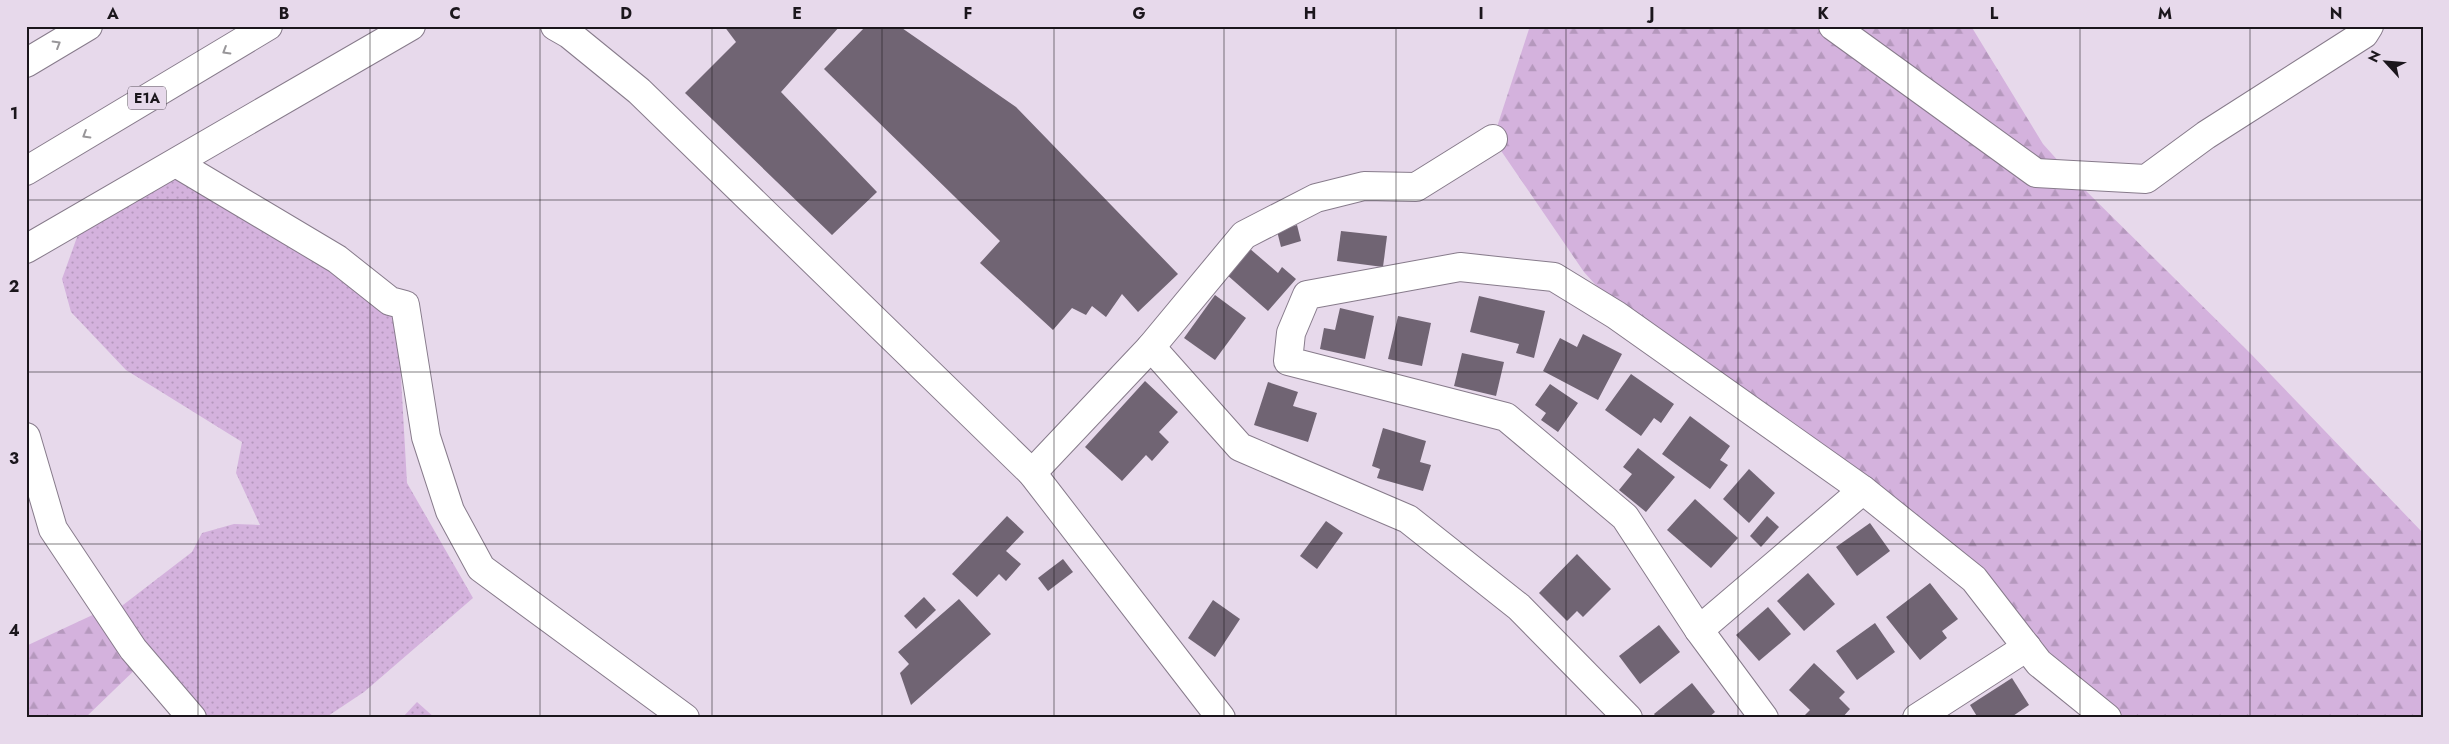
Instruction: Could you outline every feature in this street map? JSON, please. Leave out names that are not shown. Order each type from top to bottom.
[{"type":"main road","points":[[26,62],[88,26]]},
{"type":"main road","name":"E1A","points":[[26,171],[268,26]]},
{"type":"main road","points":[[26,249],[411,26]]},
{"type":"main road","points":[[554,26],[569,34],[639,91],[1032,473],[1221,718]]},
{"type":"main road","points":[[1833,26],[2036,173],[2146,179],[2206,135],[2364,34],[2369,26]]},
{"type":"main road","points":[[1032,473],[1151,348],[1244,235],[1316,198],[1364,186],[1416,187],[1493,139]]},
{"type":"main road","points":[[176,163],[337,259],[390,301],[405,306],[426,437],[450,511],[481,568],[685,718]]},
{"type":"main road","points":[[1764,718],[1699,630],[1625,517],[1506,417],[1288,361],[1292,333],[1307,295],[1460,267],[1554,276],[1616,314],[1863,490],[1974,579],[2039,663],[2107,718]]},
{"type":"main road","points":[[1151,348],[1240,447],[1408,519],[1519,607],[1628,718]]},
{"type":"main road","points":[[26,437],[54,529],[133,649],[192,718]]},
{"type":"main road","points":[[1699,630],[1863,490]]},
{"type":"main road","points":[[1917,718],[2027,647]]},
{"type":"green space","points":[[1530,26],[1971,26],[2043,144],[2079,184],[2249,352],[2423,533],[2423,718],[2115,718],[2047,663],[1974,579],[1621,313],[1584,272],[1493,139]]},
{"type":"green space","points":[[179,170],[386,297],[399,342],[407,483],[473,598],[364,692],[325,718],[200,718],[110,615],[192,552],[202,533],[234,524],[260,525],[236,473],[242,442],[126,370],[71,312],[62,279],[81,226]]},
{"type":"green space","points":[[99,612],[143,662],[85,718],[26,718],[26,646]]},
{"type":"green space","points":[[417,702],[435,718],[402,718]]},
{"type":"building","points":[[724,26],[840,26],[781,92],[877,192],[832,235],[685,93],[736,42]]},
{"type":"building","points":[[866,26],[899,26],[1016,107],[1178,274],[1138,312],[1122,294],[1106,317],[1092,306],[1086,315],[1072,308],[1053,330],[980,263],[1000,241],[824,69]]},
{"type":"building","points":[[1297,225],[1301,241],[1281,247],[1277,231]]},
{"type":"building","points":[[1341,231],[1387,236],[1383,267],[1337,261]]},
{"type":"building","points":[[1249,248],[1278,273],[1282,267],[1296,279],[1268,311],[1226,274]]},
{"type":"building","points":[[1215,295],[1246,318],[1215,360],[1184,338]]},
{"type":"building","points":[[1479,296],[1545,311],[1534,358],[1516,353],[1519,344],[1470,332]]},
{"type":"building","points":[[1340,308],[1374,316],[1365,359],[1320,349],[1324,328],[1335,330]]},
{"type":"building","points":[[1398,316],[1431,323],[1422,366],[1388,359]]},
{"type":"building","points":[[1583,334],[1622,354],[1598,400],[1543,371],[1560,338],[1577,347]]},
{"type":"building","points":[[1462,353],[1504,362],[1496,396],[1454,386]]},
{"type":"building","points":[[1631,374],[1674,404],[1661,423],[1654,418],[1641,436],[1605,410]]},
{"type":"building","points":[[1145,381],[1178,412],[1159,432],[1169,442],[1152,461],[1146,455],[1122,481],[1085,447]]},
{"type":"building","points":[[1268,382],[1298,392],[1293,406],[1317,413],[1308,442],[1254,425]]},
{"type":"building","points":[[1550,384],[1578,403],[1558,432],[1541,420],[1546,413],[1535,405]]},
{"type":"building","points":[[1690,416],[1730,446],[1720,460],[1728,465],[1710,489],[1662,454]]},
{"type":"building","points":[[1383,428],[1426,441],[1420,462],[1431,465],[1423,491],[1377,478],[1380,469],[1372,466]]},
{"type":"building","points":[[1638,448],[1675,477],[1646,512],[1619,490],[1632,474],[1623,467]]},
{"type":"building","points":[[1749,469],[1775,493],[1749,523],[1723,499]]},
{"type":"building","points":[[1695,499],[1738,538],[1711,568],[1667,530]]},
{"type":"building","points":[[1007,516],[1024,532],[1006,551],[1021,564],[1006,581],[999,574],[977,597],[952,574]]},
{"type":"building","points":[[1767,516],[1779,527],[1761,547],[1750,536]]},
{"type":"building","points":[[1326,521],[1343,533],[1317,569],[1300,556]]},
{"type":"building","points":[[1870,523],[1890,551],[1857,576],[1836,547]]},
{"type":"building","points":[[1577,554],[1611,589],[1583,617],[1577,611],[1567,621],[1539,593]]},
{"type":"building","points":[[1063,559],[1073,572],[1048,591],[1038,578]]},
{"type":"building","points":[[1808,573],[1835,604],[1804,631],[1777,601]]},
{"type":"building","points":[[1930,583],[1958,619],[1942,631],[1947,638],[1920,660],[1886,617]]},
{"type":"building","points":[[924,597],[936,610],[916,629],[904,616]]},
{"type":"building","points":[[959,599],[991,634],[911,705],[900,673],[909,664],[898,652]]},
{"type":"building","points":[[1213,600],[1240,619],[1215,657],[1188,638]]},
{"type":"building","points":[[1768,607],[1791,634],[1759,661],[1736,635]]},
{"type":"building","points":[[1875,623],[1895,652],[1857,680],[1836,651]]},
{"type":"building","points":[[1659,625],[1680,652],[1640,684],[1619,656]]},
{"type":"building","points":[[1814,663],[1845,692],[1839,698],[1850,709],[1842,718],[1802,718],[1810,710],[1789,690]]},
{"type":"building","points":[[2012,678],[2029,705],[2010,718],[1978,718],[1970,705]]},
{"type":"building","points":[[1692,683],[1715,712],[1708,718],[1657,718],[1654,714]]}]
